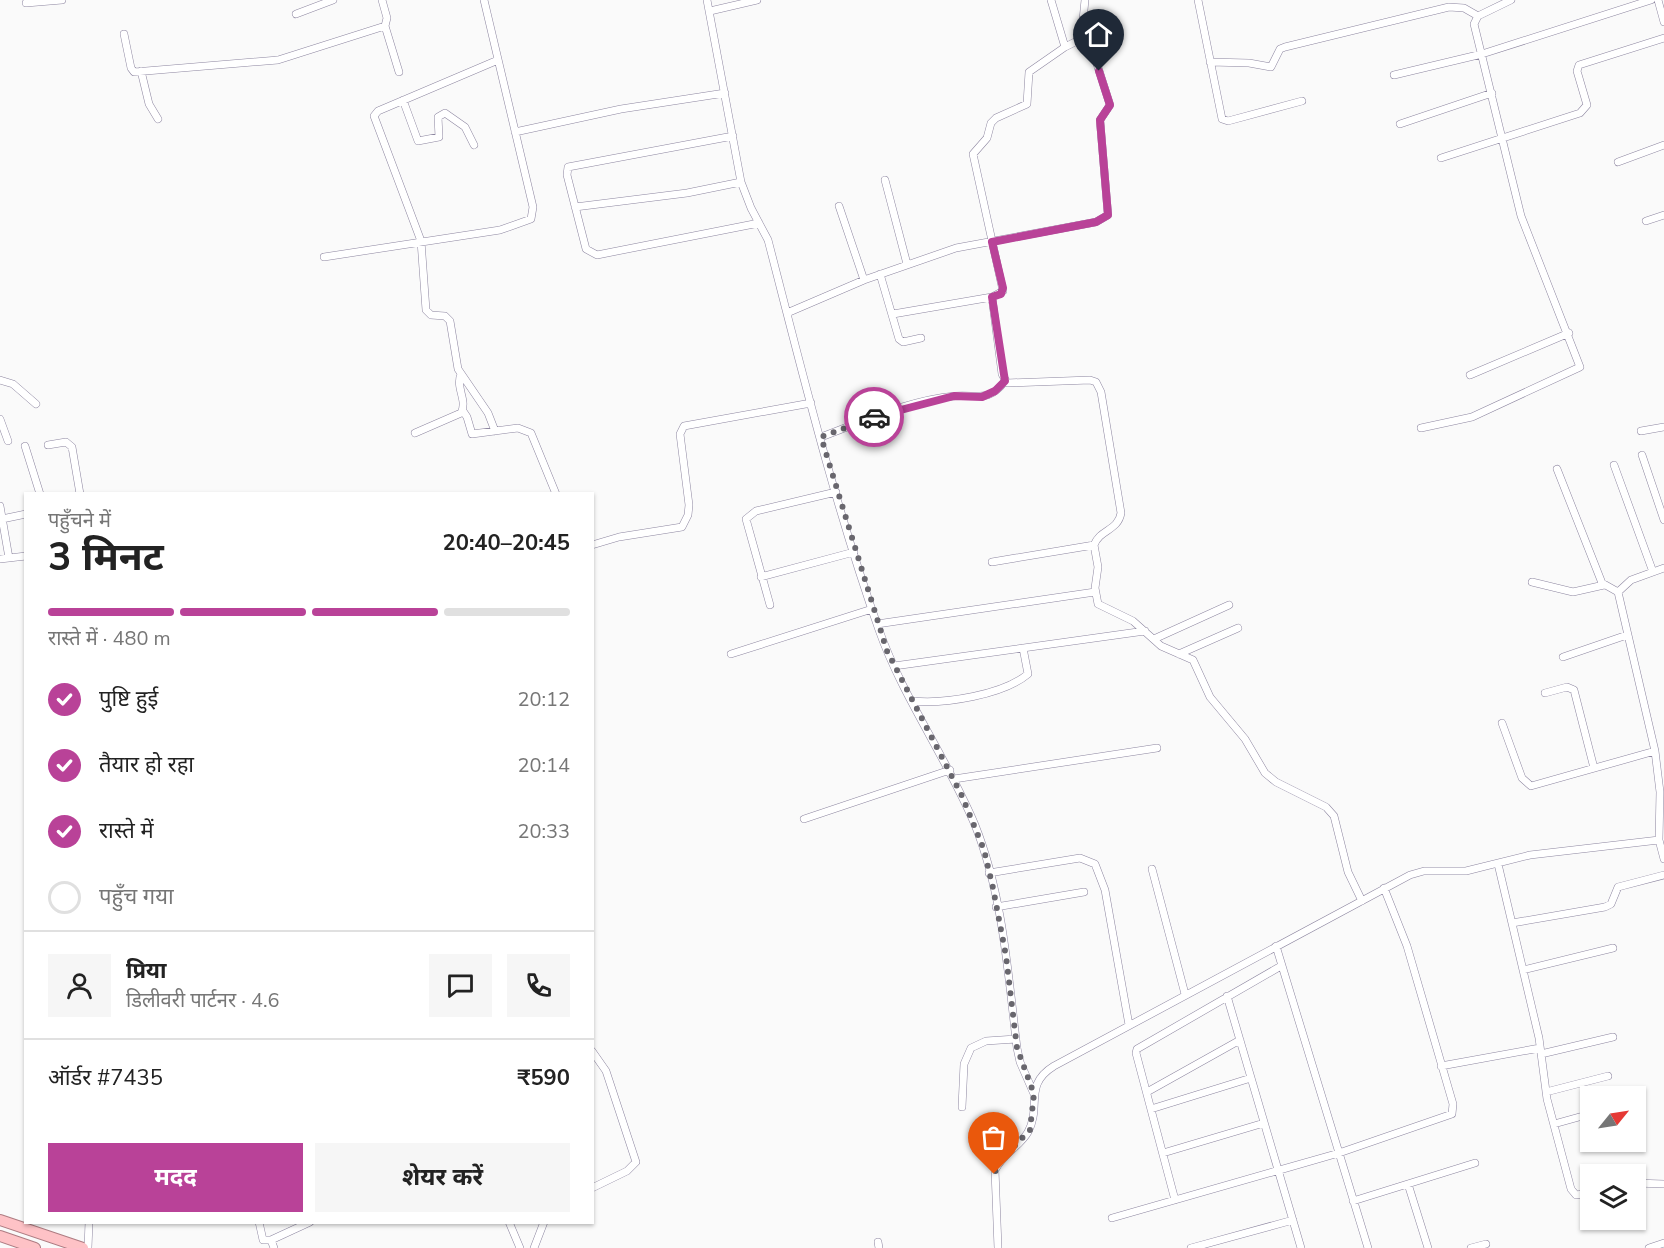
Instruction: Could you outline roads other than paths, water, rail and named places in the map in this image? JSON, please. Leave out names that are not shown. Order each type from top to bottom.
[{"type":"highway","points":[[0,1220],[83,1248]]},
{"type":"highway","points":[[0,1236],[36,1248]]},
{"type":"street","points":[[26,3],[62,0]]},
{"type":"street","points":[[296,14],[333,0]]},
{"type":"street","points":[[382,0],[387,18],[386,26],[399,72]]},
{"type":"street","points":[[324,257],[500,230],[531,219],[533,207],[484,0]]},
{"type":"street","points":[[707,0],[741,182],[768,240],[836,492],[872,609],[894,666],[950,770],[978,834],[989,873],[1006,956],[1020,1062],[1034,1094]]},
{"type":"street","points":[[710,11],[757,0]]},
{"type":"street","points":[[1051,0],[1065,46]]},
{"type":"street","points":[[787,313],[864,280],[956,248],[1096,222],[1108,215],[1100,120],[1110,105],[1083,20],[1085,0]]},
{"type":"street","points":[[1198,0],[1220,116],[1224,121],[1302,101]]},
{"type":"street","points":[[1421,428],[1472,417],[1578,370],[1581,363],[1521,216],[1473,24],[1478,16],[1511,0]]},
{"type":"street","points":[[1394,75],[1482,54],[1650,0]]},
{"type":"street","points":[[1658,0],[1664,22]]},
{"type":"street","points":[[1210,62],[1249,63],[1271,67],[1280,49],[1285,46],[1449,7],[1464,8],[1478,16]]},
{"type":"street","points":[[124,34],[132,70],[141,71],[278,60],[386,26]]},
{"type":"street","points":[[892,314],[1001,294],[1003,288],[973,154],[987,138],[991,123],[996,118],[1027,104],[1029,72],[1065,46],[1087,36]]},
{"type":"street","points":[[1441,158],[1584,110],[1587,105],[1577,71],[1579,65],[1664,38]]},
{"type":"street","points":[[495,431],[488,413],[460,374],[450,321],[445,316],[431,315],[426,310],[422,241],[374,116],[403,100],[498,60]]},
{"type":"street","points":[[141,71],[149,104],[158,118]]},
{"type":"street","points":[[515,132],[621,110],[725,93]]},
{"type":"street","points":[[1400,124],[1492,93]]},
{"type":"street","points":[[403,100],[418,141],[439,137],[438,117],[445,113],[467,130],[474,145]]},
{"type":"street","points":[[733,136],[568,167],[567,175],[586,249],[597,255],[759,223]]},
{"type":"street","points":[[1618,162],[1664,145]]},
{"type":"street","points":[[885,180],[907,264]]},
{"type":"street","points":[[575,207],[687,193],[741,182]]},
{"type":"street","points":[[838,206],[864,280]]},
{"type":"street","points":[[1646,221],[1664,215]]},
{"type":"street","points":[[880,274],[899,339],[903,342],[921,338]]},
{"type":"street","points":[[992,297],[1005,381]]},
{"type":"street","points":[[1470,375],[1569,333]]},
{"type":"street","points":[[460,374],[458,381],[463,411],[467,417],[470,433],[518,428],[531,433],[554,492]]},
{"type":"street","points":[[0,380],[13,384],[36,404]]},
{"type":"street","points":[[1005,381],[1010,384],[1090,380],[1099,387],[1121,513],[1120,522],[1100,535],[1094,545],[1098,567],[1095,592],[1100,606],[1133,621],[1161,646],[1193,660],[1198,665],[1210,697],[1245,739],[1265,773],[1276,782],[1330,810],[1338,829],[1348,872],[1362,901]]},
{"type":"street","points":[[821,437],[916,404],[954,396],[982,397],[995,391],[1005,381]]},
{"type":"street","points":[[594,544],[619,537],[682,527],[688,515],[689,506],[680,434],[684,426],[811,403]]},
{"type":"street","points":[[416,433],[450,420],[463,411]]},
{"type":"street","points":[[0,419],[8,441]]},
{"type":"street","points":[[1641,431],[1664,427]]},
{"type":"street","points":[[48,445],[66,442],[72,447],[80,492]]},
{"type":"street","points":[[25,446],[39,492]]},
{"type":"street","points":[[1642,455],[1664,520]]},
{"type":"street","points":[[1614,465],[1653,572]]},
{"type":"street","points":[[1557,469],[1605,585],[1618,592],[1655,751],[1660,792],[1659,840],[1664,859]]},
{"type":"street","points":[[770,606],[746,519],[750,514],[836,492]]},
{"type":"street","points":[[0,506],[9,558]]},
{"type":"street","points":[[2,519],[24,514]]},
{"type":"street","points":[[992,562],[1094,545]]},
{"type":"street","points":[[761,577],[854,552]]},
{"type":"street","points":[[0,559],[24,556]]},
{"type":"street","points":[[1618,592],[1631,580],[1664,568]]},
{"type":"street","points":[[1532,582],[1573,592],[1605,585]]},
{"type":"street","points":[[877,624],[1095,592]]},
{"type":"street","points":[[1154,639],[1229,605]]},
{"type":"street","points":[[731,654],[872,609]]},
{"type":"street","points":[[1179,654],[1238,628]]},
{"type":"street","points":[[894,666],[1145,631]]},
{"type":"street","points":[[1563,657],[1627,635]]},
{"type":"street","points":[[913,701],[934,702],[998,690],[1028,676],[1023,648]]},
{"type":"street","points":[[1545,693],[1567,687],[1574,690],[1594,768]]},
{"type":"street","points":[[1502,723],[1526,784],[1531,786],[1655,751]]},
{"type":"street","points":[[954,779],[1157,748]]},
{"type":"street","points":[[804,819],[950,770]]},
{"type":"street","points":[[998,1248],[994,1174],[1000,1161],[1030,1130],[1034,1094],[1039,1078],[1048,1070],[1185,994],[1384,888],[1417,873],[1466,871],[1530,855],[1659,840]]},
{"type":"street","points":[[989,873],[1080,858],[1095,864],[1105,890],[1129,1025]]},
{"type":"street","points":[[1498,864],[1541,1051],[1546,1092],[1571,1190],[1576,1195],[1580,1194]]},
{"type":"street","points":[[1152,869],[1185,994]]},
{"type":"street","points":[[1512,923],[1605,907],[1611,904],[1618,887],[1664,875]]},
{"type":"street","points":[[1112,1218],[1339,1153],[1452,1114],[1453,1104],[1407,946],[1384,888]]},
{"type":"street","points":[[996,907],[1084,892]]},
{"type":"street","points":[[1276,946],[1368,1248]]},
{"type":"street","points":[[1523,970],[1613,948]]},
{"type":"street","points":[[1176,1200],[1146,1092],[1137,1049],[1281,966]]},
{"type":"street","points":[[1227,996],[1301,1248]]},
{"type":"street","points":[[1441,1066],[1541,1051],[1613,1036]]},
{"type":"street","points":[[962,1107],[964,1064],[971,1048],[986,1041],[1016,1039]]},
{"type":"street","points":[[1146,1092],[1240,1040]]},
{"type":"street","points":[[594,1055],[606,1071],[636,1162],[627,1171],[594,1187]]},
{"type":"street","points":[[1546,1092],[1608,1076]]},
{"type":"street","points":[[1151,1109],[1251,1078]]},
{"type":"street","points":[[1554,1124],[1580,1117]]},
{"type":"street","points":[[1163,1152],[1264,1123]]},
{"type":"street","points":[[1353,1201],[1474,1162]]},
{"type":"street","points":[[1646,1183],[1664,1184]]},
{"type":"street","points":[[1408,1184],[1428,1248]]},
{"type":"street","points":[[1191,1248],[1293,1220]]},
{"type":"street","points":[[88,1248],[89,1224]]},
{"type":"street","points":[[259,1224],[263,1240],[272,1244],[307,1224]]},
{"type":"street","points":[[511,1224],[520,1248]]},
{"type":"street","points":[[534,1248],[543,1224]]},
{"type":"street","points":[[1649,1248],[1664,1243]]},
{"type":"street","points":[[1471,1248],[1486,1244]]}]
